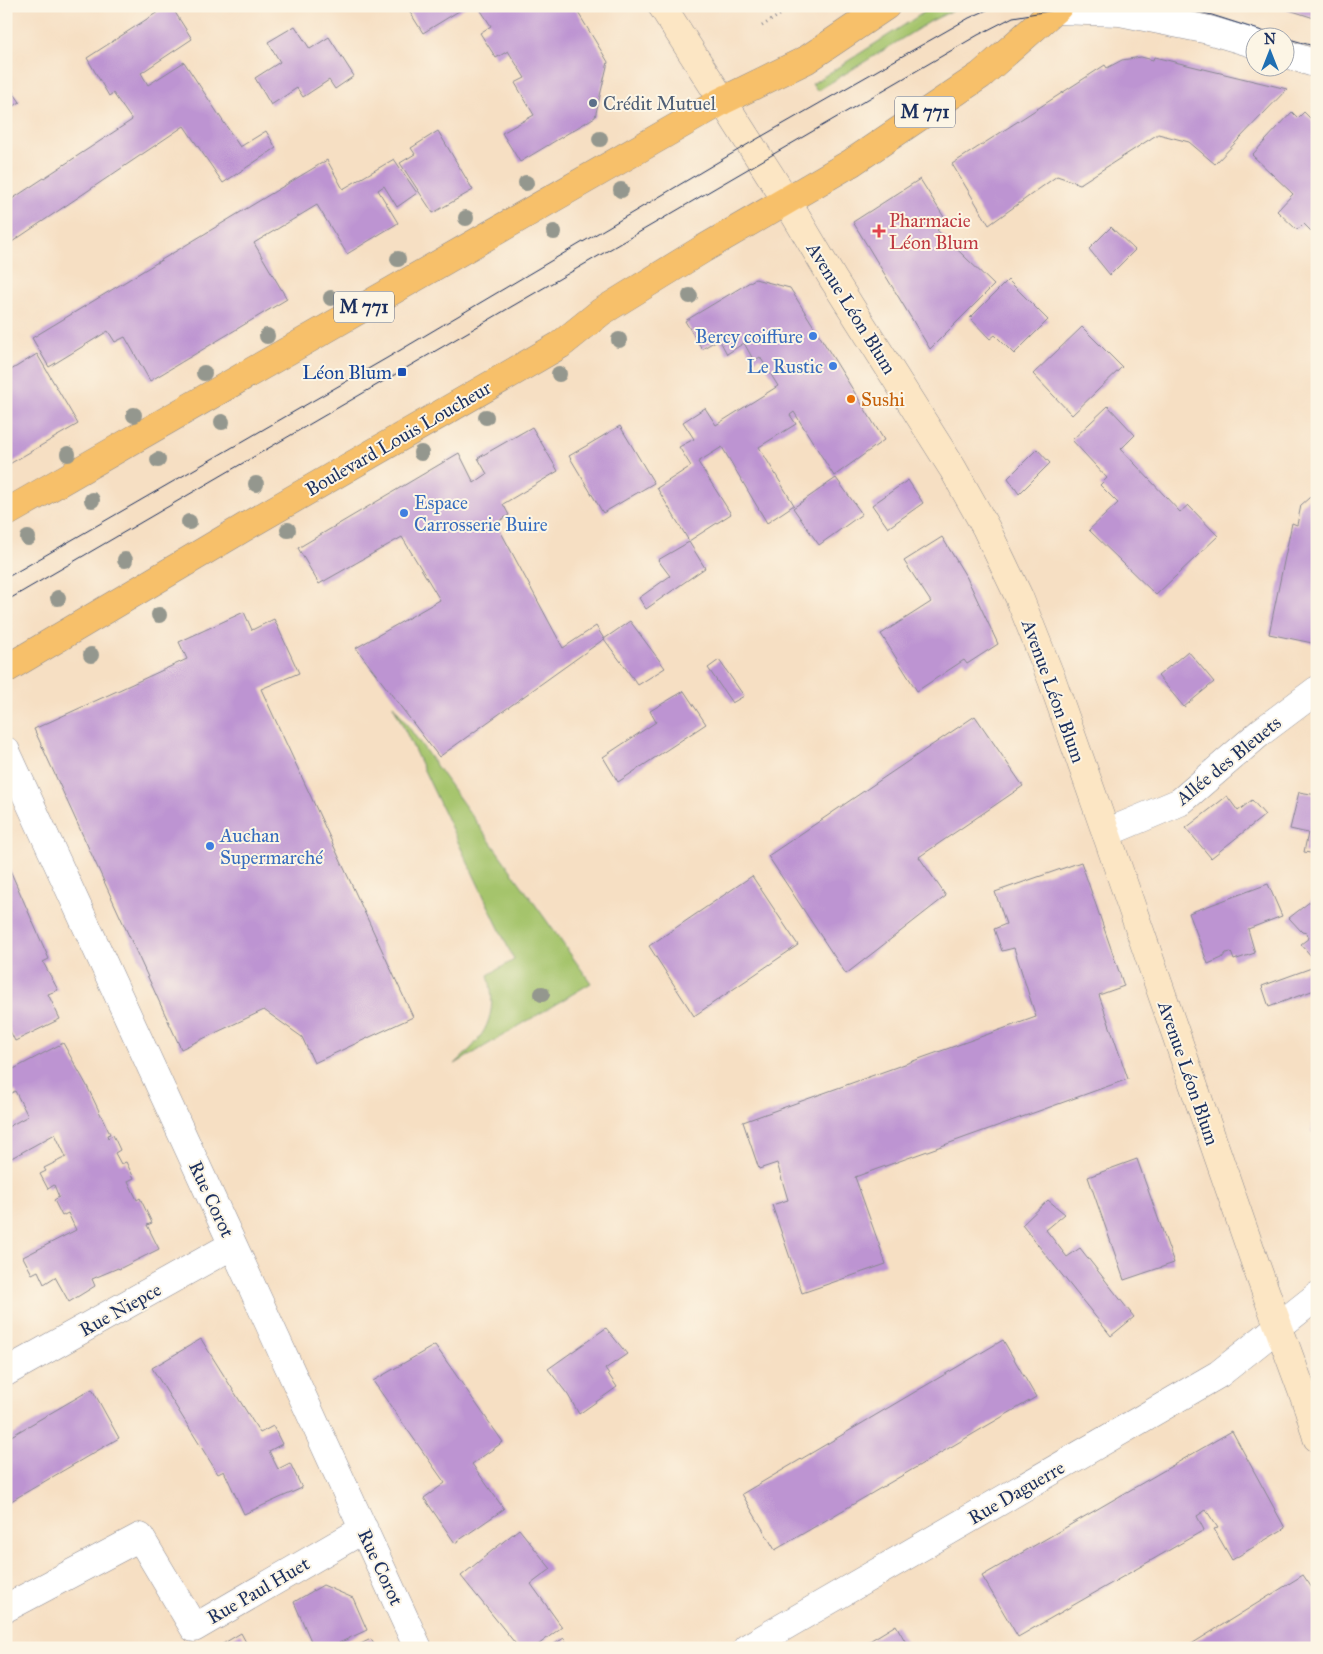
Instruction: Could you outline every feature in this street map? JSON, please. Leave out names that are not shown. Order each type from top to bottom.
[{"type":"main road","name":"Avenue Léon Blum","points":[[662,6],[954,469],[986,528],[1019,597],[1048,671],[1106,833],[1278,1327],[1309,1410],[1317,1438]]},
{"type":"main road","name":"M 771","points":[[6,513],[722,101],[806,60],[886,6]]},
{"type":"main road","name":"M 771","points":[[786,200],[850,163],[981,75],[1057,8]]},
{"type":"main road","name":"Boulevard Louis Loucheur","points":[[6,670],[250,524],[560,345],[601,312],[786,200]]},
{"type":"street","points":[[1057,8],[1120,12],[1209,30],[1246,41]]},
{"type":"street","points":[[1296,57],[1317,64]]},
{"type":"street","name":"Allée des Bleuets","points":[[1106,833],[1180,802],[1261,732],[1317,690]]},
{"type":"street","name":"Rue Corot","points":[[6,751],[418,1648]]},
{"type":"street","name":"Rue Niepce","points":[[6,1372],[233,1245]]},
{"type":"street","name":"Rue Daguerre","points":[[747,1648],[1219,1374],[1317,1296]]},
{"type":"street","name":"Rue Paul Huet","points":[[6,1608],[140,1537],[194,1628],[364,1529]]},
{"type":"path","points":[[762,26],[794,6]]},
{"type":"green space","points":[[934,6],[962,6],[931,21],[817,91],[812,84]]},
{"type":"green space","points":[[393,705],[591,983],[455,1064],[482,1035],[487,1025],[492,1002],[488,975],[514,960]]},
{"type":"building","points":[[167,6],[171,6],[192,39],[141,73],[148,85],[184,62],[240,147],[266,131],[276,148],[223,183],[184,126],[6,246],[6,203],[132,120],[113,93],[109,96],[87,58]]},
{"type":"building","points":[[406,6],[467,6],[423,33]]},
{"type":"building","points":[[478,6],[574,6],[608,62],[595,117],[520,162],[502,133],[534,115],[515,83],[525,78],[508,51],[496,58],[480,33],[491,26]]},
{"type":"building","points":[[1317,6],[1317,19],[1280,7]]},
{"type":"building","points":[[295,26],[310,49],[329,37],[354,76],[335,89],[329,80],[303,97],[297,88],[271,105],[255,78],[280,62],[268,42]]},
{"type":"building","points":[[1141,57],[1153,60],[1154,57],[1287,89],[1215,164],[1189,142],[1158,134],[1080,184],[1057,176],[989,225],[952,164],[1105,65],[1107,68],[1122,60]]},
{"type":"building","points":[[6,82],[20,102],[6,111]]},
{"type":"building","points":[[1292,112],[1298,118],[1304,112],[1317,125],[1317,237],[1304,224],[1296,229],[1277,211],[1293,194],[1252,155]]},
{"type":"building","points":[[438,131],[473,190],[433,213],[400,163],[415,154],[411,148]]},
{"type":"building","points":[[394,159],[417,193],[397,207],[384,186],[378,190],[398,223],[347,254],[317,205],[254,243],[287,299],[150,381],[125,337],[115,342],[108,331],[49,367],[32,338],[327,160],[343,189]]},
{"type":"building","points":[[920,179],[947,222],[937,230],[994,285],[930,349],[853,222]]},
{"type":"building","points":[[1111,227],[1135,250],[1110,275],[1089,249]]},
{"type":"building","points":[[755,279],[790,288],[884,440],[834,476],[794,412],[790,415],[796,424],[759,447],[794,505],[767,523],[722,447],[698,462],[731,514],[689,541],[657,488],[691,466],[679,447],[694,439],[683,422],[705,408],[716,425],[778,386],[760,357],[754,361],[744,343],[727,354],[719,339],[702,349],[685,321]]},
{"type":"building","points":[[1008,280],[1048,320],[1014,354],[995,335],[990,339],[970,318]]},
{"type":"building","points":[[1082,327],[1122,367],[1072,415],[1033,374]]},
{"type":"building","points":[[37,354],[78,424],[6,466],[6,363],[11,370]]},
{"type":"building","points":[[1108,406],[1135,435],[1121,449],[1180,512],[1188,505],[1218,536],[1156,595],[1089,530],[1118,503],[1100,485],[1107,478],[1072,440]]},
{"type":"building","points":[[620,426],[654,483],[603,513],[569,456]]},
{"type":"building","points":[[532,427],[558,471],[503,504],[509,515],[496,523],[563,648],[596,626],[604,639],[439,757],[356,648],[440,600],[402,537],[319,584],[298,548],[459,453],[474,483],[487,474],[478,458]]},
{"type":"building","points":[[1037,449],[1050,463],[1019,494],[1008,478]]},
{"type":"building","points":[[836,478],[862,514],[819,545],[793,508]]},
{"type":"building","points":[[908,480],[923,503],[888,528],[872,505]]},
{"type":"building","points":[[1317,491],[1317,644],[1269,634],[1292,523],[1297,525],[1301,505]]},
{"type":"building","points":[[942,537],[967,578],[998,644],[967,664],[964,660],[917,691],[881,634],[931,602],[904,561]]},
{"type":"building","points":[[689,542],[705,568],[646,609],[639,598],[670,576],[658,560]]},
{"type":"building","name":"Auchan Supermarché","points":[[244,612],[252,630],[274,619],[299,673],[261,689],[413,1017],[314,1063],[302,1037],[264,1010],[181,1049],[34,729],[187,659],[179,642]]},
{"type":"building","points":[[630,621],[665,668],[638,685],[604,639]]},
{"type":"building","points":[[1188,651],[1214,682],[1184,707],[1158,676]]},
{"type":"building","points":[[719,660],[744,696],[732,703],[708,668]]},
{"type":"building","points":[[684,691],[706,724],[618,782],[603,757],[656,722],[650,711]]},
{"type":"building","points":[[975,716],[1023,786],[919,857],[946,896],[846,974],[768,856]]},
{"type":"building","points":[[1299,792],[1317,795],[1317,854],[1304,852],[1308,833],[1290,829]]},
{"type":"building","points":[[1227,796],[1238,811],[1252,800],[1265,815],[1211,858],[1186,828]]},
{"type":"building","points":[[6,861],[49,959],[43,962],[58,990],[48,994],[60,1019],[15,1041],[6,1023]]},
{"type":"building","points":[[1081,862],[1124,986],[1099,995],[1128,1079],[855,1177],[886,1264],[802,1293],[772,1205],[788,1200],[777,1163],[759,1169],[743,1122],[1036,1017],[1014,948],[1002,951],[994,929],[1006,924],[995,892]]},
{"type":"building","points":[[752,876],[798,945],[694,1016],[649,946]]},
{"type":"building","points":[[1268,884],[1282,916],[1248,929],[1255,953],[1234,960],[1231,952],[1226,953],[1222,958],[1208,964],[1189,913]]},
{"type":"building","points":[[1316,897],[1316,962],[1301,944],[1309,938],[1307,933],[1302,932],[1289,918]]},
{"type":"building","points":[[1317,966],[1317,989],[1269,1007],[1262,986]]},
{"type":"building","points":[[63,1043],[87,1086],[110,1134],[107,1135],[108,1138],[113,1135],[120,1150],[115,1153],[121,1164],[126,1162],[134,1178],[128,1181],[137,1200],[140,1198],[152,1223],[147,1225],[159,1249],[119,1269],[92,1279],[95,1286],[69,1302],[55,1277],[44,1284],[38,1271],[32,1274],[23,1257],[76,1230],[68,1213],[62,1216],[54,1200],[59,1197],[54,1185],[48,1189],[40,1174],[46,1171],[44,1168],[66,1157],[55,1134],[6,1161],[6,1128],[28,1116],[15,1091],[6,1096],[6,1073]]},
{"type":"building","points":[[1317,1108],[1317,1133],[1311,1132]]},
{"type":"building","points":[[1137,1159],[1174,1263],[1124,1280],[1088,1177]]},
{"type":"building","points":[[1048,1200],[1065,1214],[1046,1230],[1067,1257],[1080,1248],[1134,1317],[1111,1336],[1022,1225]]},
{"type":"building","points":[[606,1328],[627,1354],[605,1369],[617,1387],[579,1414],[568,1395],[548,1369]]},
{"type":"building","points":[[201,1339],[260,1433],[273,1426],[282,1444],[269,1451],[278,1469],[290,1463],[302,1488],[244,1514],[224,1471],[218,1474],[152,1368]]},
{"type":"building","points":[[1003,1340],[1036,1397],[775,1550],[742,1494]]},
{"type":"building","points":[[435,1345],[503,1442],[472,1464],[504,1509],[455,1543],[424,1498],[445,1483],[373,1381]]},
{"type":"building","points":[[92,1389],[119,1438],[6,1504],[6,1439]]},
{"type":"building","points":[[1232,1431],[1285,1528],[1232,1560],[1214,1529],[1218,1528],[1206,1510],[1197,1516],[1204,1530],[1018,1637],[982,1576]]},
{"type":"building","points":[[519,1529],[551,1569],[531,1584],[562,1627],[534,1648],[519,1648],[461,1576]]},
{"type":"building","points":[[1303,1575],[1317,1595],[1317,1648],[1185,1648]]},
{"type":"building","points":[[323,1585],[353,1598],[367,1630],[328,1648],[314,1648],[294,1602]]},
{"type":"building","points":[[896,1625],[909,1648],[858,1648]]},
{"type":"building","points":[[241,1633],[249,1648],[216,1648]]},
{"type":"building","points":[[564,1638],[570,1648],[548,1648]]},
{"type":"building","points":[[371,1639],[376,1648],[352,1648]]},
{"type":"tram line","points":[[6,578],[387,358],[750,143],[969,18],[996,6]]},
{"type":"tram line","points":[[1173,6],[1212,15],[1253,28]]},
{"type":"tram line","points":[[6,601],[978,35],[1013,17],[1055,10]]},
{"type":"tram line","points":[[1296,41],[1317,47]]},
{"type":"place","name":"Crédit Mutuel","points":[[593,103]]},
{"type":"place","name":"Pharmacie Léon Blum","points":[[879,231]]},
{"type":"place","name":"Bercy coiffure","points":[[813,336]]},
{"type":"place","name":"Le Rustic","points":[[833,366]]},
{"type":"place","name":"Léon Blum","points":[[402,372]]},
{"type":"place","name":"Sushi","points":[[851,399]]},
{"type":"place","name":"Espace Carrosserie Buire","points":[[404,513]]},
{"type":"place","name":"Auchan Supermarché","points":[[210,846]]}]
